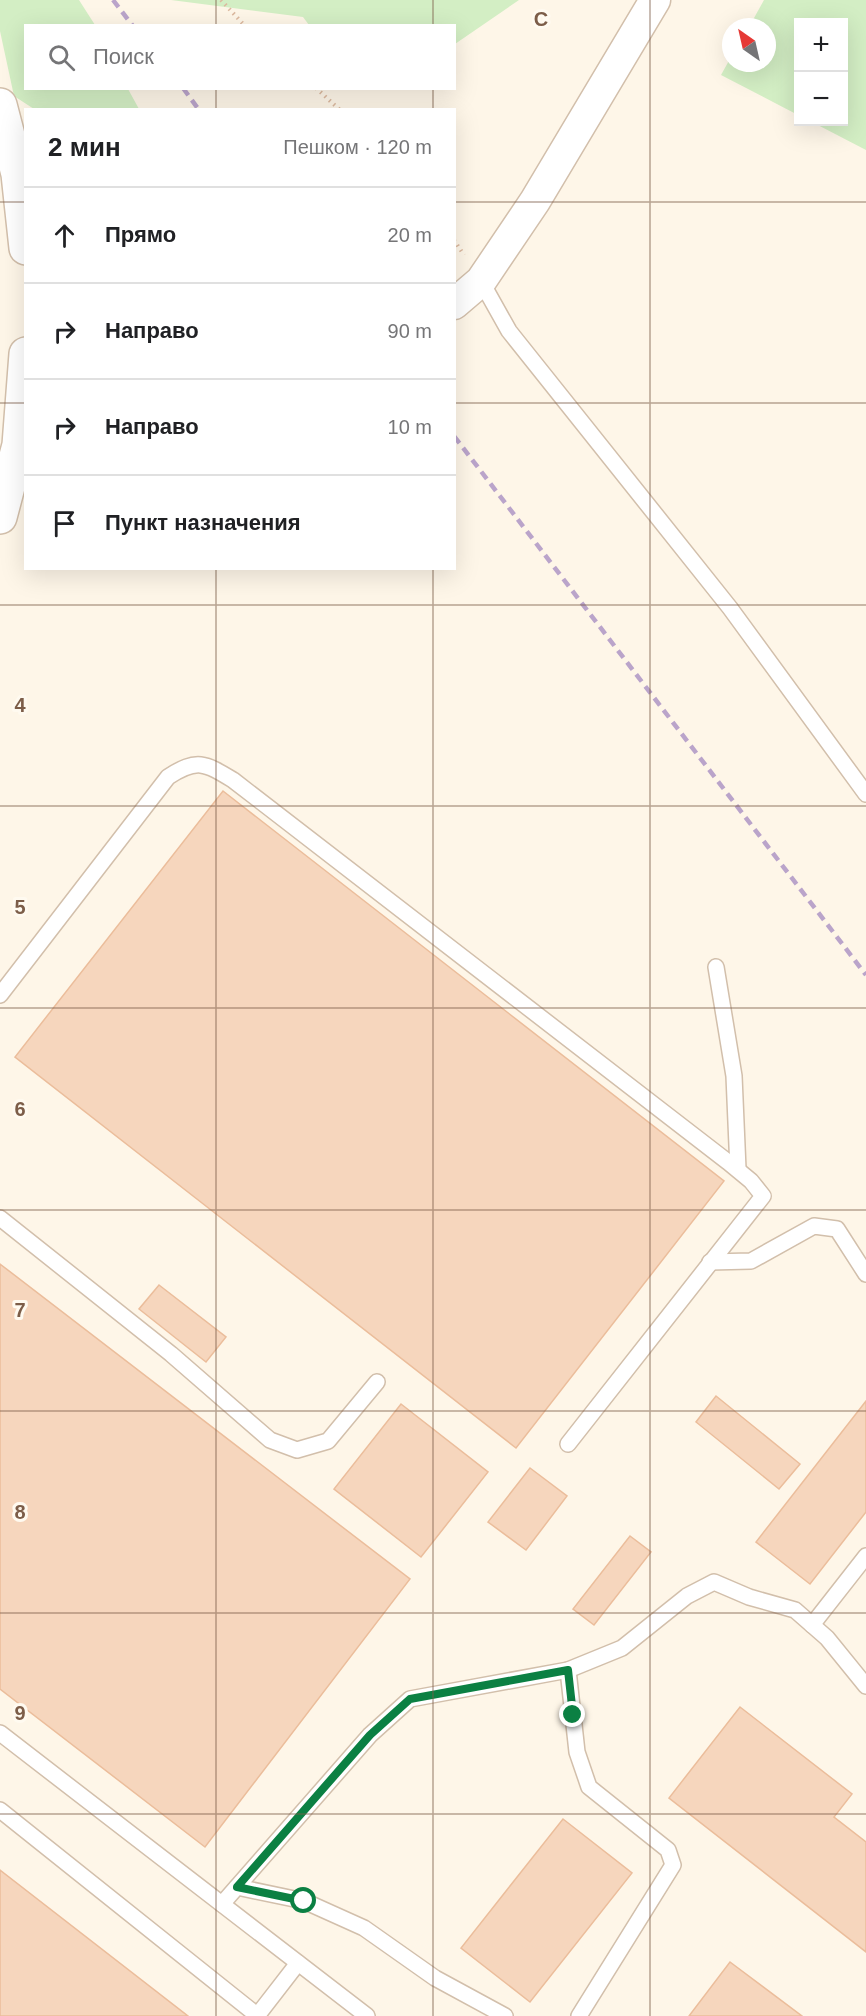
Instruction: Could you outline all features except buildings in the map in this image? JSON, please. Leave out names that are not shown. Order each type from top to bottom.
[{"type":"street","points":[[456,302],[481,281],[535,201],[655,0]]},
{"type":"street","points":[[0,105],[18,174],[24,230]]},
{"type":"street","points":[[0,517],[22,445],[24,400]]},
{"type":"lane","points":[[481,281],[509,331],[730,608],[866,794]]},
{"type":"lane","points":[[0,995],[168,777],[186,765],[206,764],[233,780],[738,1169],[763,1196],[568,1444]]},
{"type":"lane","points":[[716,967],[734,1076],[738,1169]]},
{"type":"lane","points":[[0,1218],[171,1353],[270,1440],[297,1450],[328,1441],[377,1382]]},
{"type":"lane","points":[[710,1262],[751,1261],[814,1226],[837,1229],[866,1274]]},
{"type":"lane","points":[[812,1625],[866,1556]]},
{"type":"lane","points":[[222,1904],[370,1735],[410,1699],[568,1670],[622,1648],[687,1596],[714,1582],[749,1597],[795,1610],[827,1638],[866,1686]]},
{"type":"lane","points":[[568,1670],[578,1752],[589,1787],[668,1850],[673,1865],[579,2016]]},
{"type":"lane","points":[[0,1733],[367,2016]]},
{"type":"lane","points":[[0,1810],[258,2016],[298,1963]]},
{"type":"lane","points":[[237,1887],[304,1901],[364,1928],[435,1978],[505,2016]]},
{"type":"path","points":[[221,0],[243,24]]},
{"type":"path","points":[[318,90],[338,108]]},
{"type":"green space","points":[[0,0],[79,0],[94,24],[24,24],[24,90],[129,90],[138,108],[32,108],[14,96],[0,31]]},
{"type":"green space","points":[[171,0],[519,0],[456,43],[456,24],[308,24],[303,17]]},
{"type":"green space","points":[[764,0],[866,0],[866,150],[820,126],[848,126],[848,18],[794,18],[794,113],[721,75],[723,72],[776,72],[776,18],[754,18]]},
{"type":"railway","points":[[113,0],[131,24]]},
{"type":"railway","points":[[184,90],[198,108]]},
{"type":"railway","points":[[456,439],[866,975]]},
{"type":"route","points":[[304,1901],[237,1887],[370,1735],[410,1699],[568,1670],[573,1715]]}]
